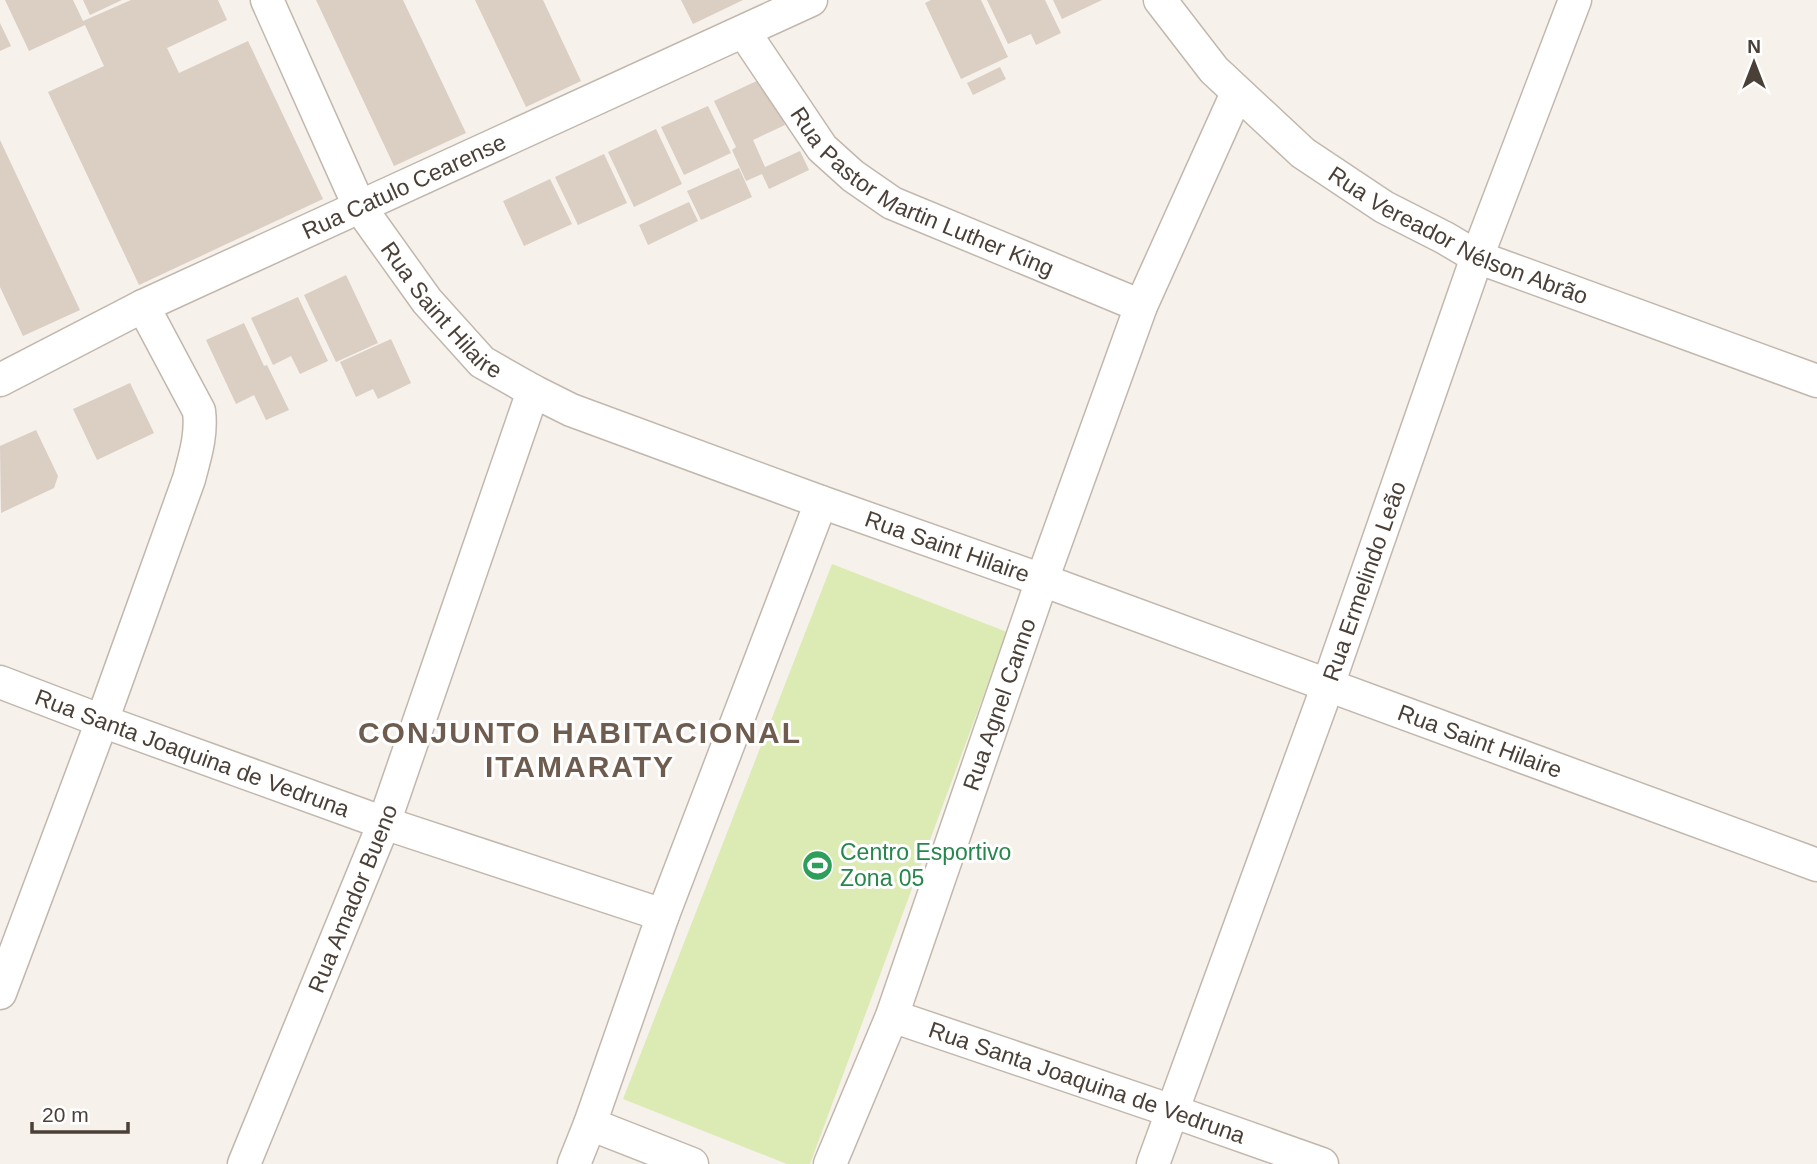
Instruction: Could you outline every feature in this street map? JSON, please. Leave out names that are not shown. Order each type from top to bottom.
[{"type":"street","name":"Rua Saint Hilaire","points":[[267,0],[359,206],[427,301],[482,362],[533,391],[571,410],[1817,865]]},
{"type":"street","name":"Rua Catulo Cearense","points":[[0,380],[143,306],[811,0]]},
{"type":"street","name":"Rua Vereador Nélson Abrão","points":[[1160,0],[1214,70],[1237,93],[1303,153],[1384,208],[1445,237],[1477,257],[1817,381]]},
{"type":"street","name":"Rua Ermelindo Leão","points":[[1153,1164],[1328,685],[1477,257],[1575,0]]},
{"type":"street","name":"Rua Pastor Martin Luther King","points":[[744,32],[822,149],[853,176],[892,203],[1141,306]]},
{"type":"street","name":"Rua Agnel Canno","points":[[830,1164],[892,1016],[1042,580],[1141,306],[1237,93]]},
{"type":"street","points":[[0,993],[102,721],[189,479],[199,444],[199,411],[143,306]]},
{"type":"street","name":"Rua Amador Bueno","points":[[244,1164],[384,823],[533,391]]},
{"type":"street","points":[[574,1164],[663,915],[821,502]]},
{"type":"street","name":"Rua Santa Joaquina de Vedruna","points":[[0,682],[384,823],[663,915]]},
{"type":"street","name":"Rua Santa Joaquina de Vedruna","points":[[892,1016],[1322,1164]]},
{"type":"street","points":[[590,1124],[692,1164]]},
{"type":"green space","name":"Centro Esportivo Zona 05","points":[[832,564],[1007,632],[810,1164],[787,1164],[623,1099]]},
{"type":"building","points":[[5,0],[73,0],[83,21],[131,0],[218,0],[227,20],[167,48],[179,73],[248,41],[323,199],[139,285],[48,92],[104,66],[85,25],[29,51]]},
{"type":"building","points":[[83,0],[122,0],[90,15]]},
{"type":"building","points":[[316,0],[403,0],[466,133],[394,166]]},
{"type":"building","points":[[475,0],[543,0],[581,81],[526,107]]},
{"type":"building","points":[[681,0],[743,0],[693,24]]},
{"type":"building","points":[[931,0],[981,0],[1008,57],[961,79],[925,3]]},
{"type":"building","points":[[987,0],[1045,0],[1061,33],[1036,45],[1031,34],[1008,44]]},
{"type":"building","points":[[1053,0],[1102,0],[1062,19]]},
{"type":"building","points":[[0,23],[11,46],[0,51]]},
{"type":"building","points":[[1000,67],[1006,79],[973,95],[967,83]]},
{"type":"building","points":[[763,78],[785,125],[753,140],[765,167],[800,151],[809,170],[769,189],[762,174],[746,181],[732,150],[736,147],[714,101]]},
{"type":"building","points":[[708,106],[731,153],[684,175],[661,127]]},
{"type":"building","points":[[656,129],[682,184],[634,207],[608,152]]},
{"type":"building","points":[[0,140],[80,310],[23,336],[0,287]]},
{"type":"building","points":[[604,154],[627,203],[578,225],[555,177]]},
{"type":"building","points":[[739,168],[752,197],[701,220],[687,191]]},
{"type":"building","points":[[550,179],[572,224],[524,246],[503,201]]},
{"type":"building","points":[[689,202],[698,221],[648,245],[639,225]]},
{"type":"building","points":[[346,275],[378,343],[336,362],[304,295]]},
{"type":"building","points":[[298,297],[328,361],[300,374],[291,356],[273,365],[251,318]]},
{"type":"building","points":[[244,323],[289,410],[266,420],[254,395],[236,404],[206,340]]},
{"type":"building","points":[[391,339],[411,383],[378,399],[373,389],[356,397],[340,362]]},
{"type":"building","points":[[130,383],[154,433],[97,460],[73,409]]},
{"type":"building","points":[[36,430],[58,476],[54,488],[1,513],[0,446]]},
{"type":"place","name":"Centro Esportivo Zona 05","points":[[817,865]]},
{"type":"district","name":"CONJUNTO HABITACIONAL ITAMARATY","points":[[580,749]]}]
